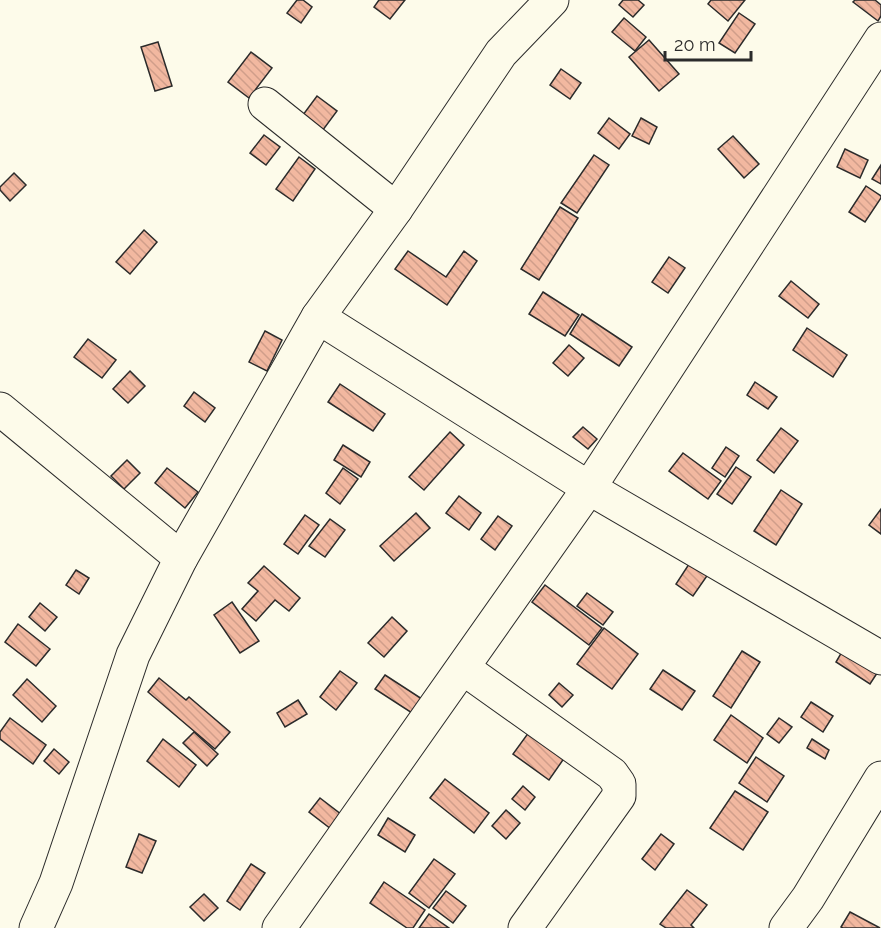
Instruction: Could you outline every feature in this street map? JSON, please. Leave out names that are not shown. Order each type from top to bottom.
[{"type":"street","points":[[36,928],[56,883],[133,655],[181,558],[318,317],[396,209],[501,53],[552,0]]},
{"type":"street","points":[[279,928],[589,488],[881,39]]},
{"type":"street","points":[[265,104],[396,209]]},
{"type":"street","points":[[318,317],[589,488],[881,658]]},
{"type":"street","points":[[0,410],[181,558]]},
{"type":"street","points":[[463,668],[612,774],[619,784],[619,796],[525,928]]},
{"type":"street","points":[[786,928],[808,898],[881,778]]},
{"type":"building","points":[[297,0],[303,0],[312,7],[301,23],[287,13]]},
{"type":"building","points":[[379,0],[405,0],[390,19],[374,7]]},
{"type":"building","points":[[623,0],[638,0],[644,5],[633,17],[619,5]]},
{"type":"building","points":[[711,0],[745,0],[728,21],[708,4]]},
{"type":"building","points":[[855,0],[875,0],[881,5],[881,16],[878,21],[853,2]]},
{"type":"building","points":[[739,13],[755,24],[735,53],[719,43]]},
{"type":"building","points":[[624,18],[646,37],[635,51],[612,32]]},
{"type":"building","points":[[649,40],[679,74],[659,91],[629,57]]},
{"type":"building","points":[[158,42],[172,86],[155,91],[141,47]]},
{"type":"building","points":[[251,52],[272,68],[249,98],[228,82]]},
{"type":"building","points":[[561,69],[581,83],[570,99],[550,85]]},
{"type":"building","points":[[317,96],[337,111],[314,142],[294,127]]},
{"type":"building","points":[[609,118],[630,134],[619,149],[598,133]]},
{"type":"building","points":[[641,118],[657,127],[649,144],[632,136]]},
{"type":"building","points":[[264,135],[280,147],[266,165],[250,153]]},
{"type":"building","points":[[733,136],[759,164],[744,178],[718,149]]},
{"type":"building","points":[[845,149],[868,160],[860,178],[837,167]]},
{"type":"building","points":[[594,155],[609,165],[577,213],[561,203]]},
{"type":"building","points":[[299,157],[315,169],[293,201],[276,189]]},
{"type":"building","points":[[881,165],[881,184],[872,179]]},
{"type":"building","points":[[14,173],[26,185],[10,201],[0,187]]},
{"type":"building","points":[[866,186],[881,198],[865,222],[849,212]]},
{"type":"building","points":[[560,207],[578,218],[539,280],[521,269]]},
{"type":"building","points":[[144,230],[157,242],[130,274],[116,262]]},
{"type":"building","points":[[408,251],[446,277],[464,251],[477,261],[447,305],[395,269]]},
{"type":"building","points":[[669,257],[685,268],[668,293],[652,282]]},
{"type":"building","points":[[791,281],[819,304],[808,318],[779,296]]},
{"type":"building","points":[[543,292],[579,315],[565,336],[529,314]]},
{"type":"building","points":[[582,314],[632,347],[619,366],[570,334]]},
{"type":"building","points":[[807,328],[847,355],[833,377],[793,350]]},
{"type":"building","points":[[265,331],[282,340],[267,371],[249,362]]},
{"type":"building","points":[[88,339],[116,360],[102,378],[74,357]]},
{"type":"building","points":[[569,345],[584,358],[568,376],[553,363]]},
{"type":"building","points":[[130,371],[145,386],[128,403],[113,389]]},
{"type":"building","points":[[755,382],[777,397],[768,409],[747,395]]},
{"type":"building","points":[[340,384],[385,414],[373,431],[328,402]]},
{"type":"building","points":[[194,392],[215,408],[205,422],[184,406]]},
{"type":"building","points":[[583,427],[597,439],[588,449],[573,437]]},
{"type":"building","points":[[781,428],[798,441],[774,473],[757,460]]},
{"type":"building","points":[[450,432],[464,445],[424,490],[409,477]]},
{"type":"building","points":[[343,445],[370,462],[361,477],[334,460]]},
{"type":"building","points":[[726,447],[739,456],[725,477],[712,468]]},
{"type":"building","points":[[683,453],[721,481],[708,499],[669,471]]},
{"type":"building","points":[[127,460],[140,473],[124,489],[111,476]]},
{"type":"building","points":[[736,467],[751,477],[732,504],[717,494]]},
{"type":"building","points":[[167,468],[198,492],[185,508],[155,483]]},
{"type":"building","points":[[343,468],[358,479],[340,504],[326,493]]},
{"type":"building","points":[[781,490],[802,504],[776,545],[754,531]]},
{"type":"building","points":[[459,496],[481,513],[469,530],[446,513]]},
{"type":"building","points":[[881,509],[881,534],[869,525]]},
{"type":"building","points":[[416,513],[430,528],[394,561],[380,546]]},
{"type":"building","points":[[305,515],[319,525],[298,554],[284,544]]},
{"type":"building","points":[[498,516],[512,526],[495,550],[481,539]]},
{"type":"building","points":[[330,519],[345,530],[325,557],[309,546]]},
{"type":"building","points":[[691,561],[709,573],[693,596],[676,584]]},
{"type":"building","points":[[264,566],[300,598],[289,611],[275,600],[256,621],[242,609],[258,591],[248,583]]},
{"type":"building","points":[[76,570],[89,578],[79,594],[66,585]]},
{"type":"building","points":[[545,585],[602,628],[589,645],[532,602]]},
{"type":"building","points":[[587,593],[613,612],[603,625],[577,606]]},
{"type":"building","points":[[232,602],[259,641],[240,653],[214,615]]},
{"type":"building","points":[[40,603],[57,617],[45,631],[29,617]]},
{"type":"building","points":[[392,617],[407,631],[384,657],[368,643]]},
{"type":"building","points":[[18,624],[50,649],[36,666],[5,642]]},
{"type":"building","points":[[604,628],[638,654],[612,689],[577,664]]},
{"type":"building","points":[[847,643],[881,667],[870,684],[836,662]]},
{"type":"building","points":[[742,651],[760,662],[731,708],[713,696]]},
{"type":"building","points":[[663,670],[695,691],[682,710],[650,689]]},
{"type":"building","points":[[340,671],[357,683],[336,710],[320,697]]},
{"type":"building","points":[[385,675],[422,699],[412,713],[375,689]]},
{"type":"building","points":[[159,678],[186,700],[189,697],[230,732],[215,749],[148,692]]},
{"type":"building","points":[[27,679],[56,706],[42,722],[13,695]]},
{"type":"building","points":[[559,683],[573,695],[562,707],[549,695]]},
{"type":"building","points":[[298,700],[307,714],[285,727],[277,713]]},
{"type":"building","points":[[811,702],[833,716],[823,732],[801,717]]},
{"type":"building","points":[[731,715],[763,738],[747,763],[714,740]]},
{"type":"building","points":[[10,718],[46,745],[33,764],[0,739],[0,732]]},
{"type":"building","points":[[779,718],[792,727],[779,743],[767,734]]},
{"type":"building","points":[[194,732],[218,754],[207,766],[183,743]]},
{"type":"building","points":[[529,732],[574,744],[549,780],[513,754]]},
{"type":"building","points":[[163,739],[196,765],[179,787],[147,761]]},
{"type":"building","points":[[812,739],[829,750],[825,759],[807,748]]},
{"type":"building","points":[[54,749],[69,762],[59,774],[44,761]]},
{"type":"building","points":[[756,757],[784,776],[767,802],[739,783]]},
{"type":"building","points":[[445,779],[489,813],[474,833],[430,798]]},
{"type":"building","points":[[523,786],[535,797],[525,810],[512,799]]},
{"type":"building","points":[[735,791],[768,812],[743,850],[710,828]]},
{"type":"building","points":[[320,798],[342,815],[331,829],[309,812]]},
{"type":"building","points":[[506,810],[520,823],[506,839],[492,826]]},
{"type":"building","points":[[388,818],[415,835],[405,852],[378,835]]},
{"type":"building","points":[[139,834],[156,841],[142,873],[126,867]]},
{"type":"building","points":[[661,834],[674,844],[655,870],[642,859]]},
{"type":"building","points":[[434,859],[455,874],[429,908],[409,893]]},
{"type":"building","points":[[251,864],[265,873],[240,910],[227,901]]},
{"type":"building","points":[[384,882],[425,910],[413,928],[407,928],[370,903]]},
{"type":"building","points":[[687,890],[707,905],[691,925],[694,928],[666,928],[660,924]]},
{"type":"building","points":[[446,891],[466,906],[453,923],[433,908]]},
{"type":"building","points":[[204,894],[218,908],[204,921],[190,907]]},
{"type":"building","points":[[850,912],[880,928],[841,927]]},
{"type":"building","points":[[429,914],[449,928],[419,928]]}]
